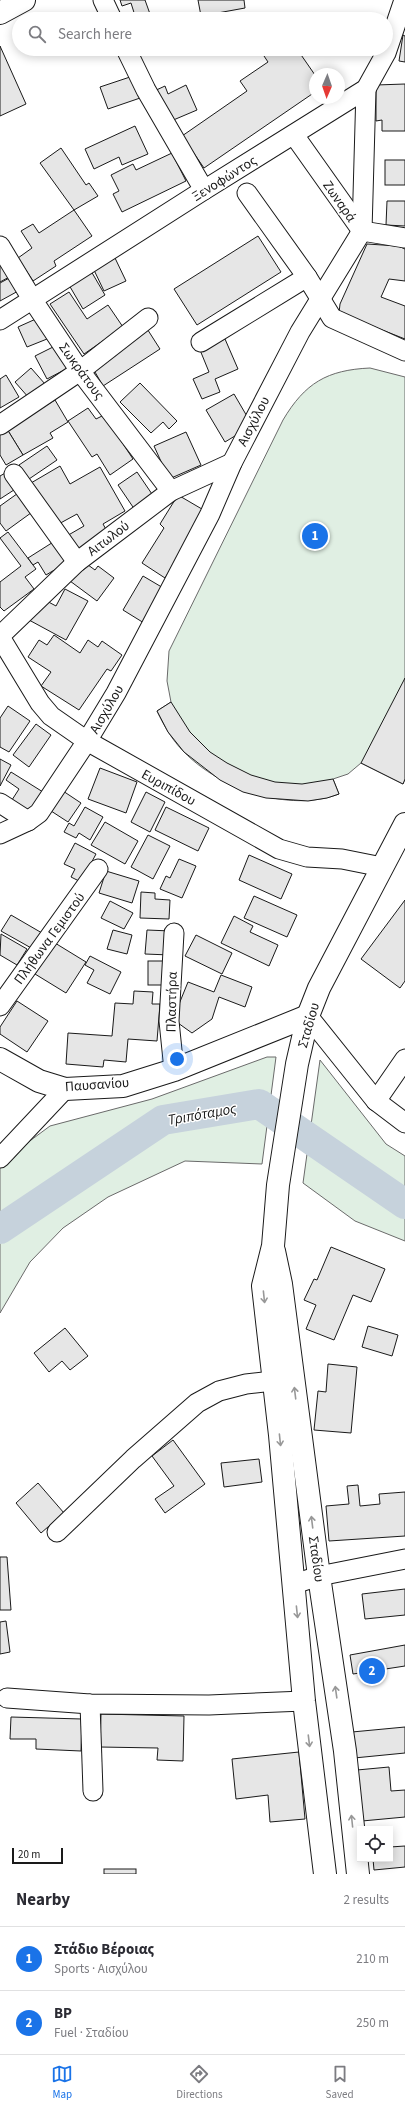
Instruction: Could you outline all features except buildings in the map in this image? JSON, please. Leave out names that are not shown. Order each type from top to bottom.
[{"type":"main road","points":[[0,13],[24,0]]},
{"type":"main road","name":"Σταδίου","points":[[325,1874],[304,1701],[294,1584],[263,1286],[273,1246],[278,1185],[297,1064],[308,1016],[319,988],[405,824]]},
{"type":"main road","name":"Παυσανίου","points":[[0,1059],[39,1081],[65,1089],[123,1086],[174,1070],[308,1016]]},
{"type":"main road","name":"Σταδίου","points":[[273,1246],[281,1284],[319,1576],[345,1751],[358,1874]]},
{"type":"street","points":[[103,0],[109,12]]},
{"type":"street","name":"Ξενοφώντος","points":[[393,39],[402,22],[404,0]]},
{"type":"street","points":[[129,56],[146,90],[204,190]]},
{"type":"street","name":"Ξενοφώντος","points":[[0,320],[366,89],[384,56]]},
{"type":"street","name":"Αισχύλου","points":[[28,822],[39,813],[87,741],[116,693],[210,514],[232,463],[300,332],[362,232],[366,89]]},
{"type":"street","name":"Ζωναρά","points":[[294,135],[362,232],[405,238]]},
{"type":"street","points":[[247,193],[307,277],[332,318],[405,351]]},
{"type":"street","name":"Σωκράτους","points":[[0,246],[32,299],[80,371],[171,491]]},
{"type":"street","points":[[201,342],[307,277]]},
{"type":"street","points":[[0,425],[80,371],[148,318]]},
{"type":"street","name":"Αιτωλού","points":[[0,637],[77,562],[171,491],[232,463]]},
{"type":"street","points":[[14,474],[77,562]]},
{"type":"street","name":"Ευριπίδου","points":[[0,637],[40,703],[51,716],[87,741],[279,849],[307,857],[342,859],[382,867]]},
{"type":"street","points":[[0,803],[28,822]]},
{"type":"street","points":[[0,834],[28,822]]},
{"type":"street","name":"Πλήθωνα Γεμιστού","points":[[0,1006],[98,869]]},
{"type":"street","name":"Πλαστήρα","points":[[174,933],[169,1021],[174,1070]]},
{"type":"street","points":[[308,1016],[376,1101],[405,1123]]},
{"type":"street","points":[[376,1101],[405,1059]]},
{"type":"street","points":[[0,1158],[65,1089]]},
{"type":"street","points":[[57,1532],[133,1459],[197,1404],[219,1391],[246,1384],[273,1381]]},
{"type":"street","points":[[294,1584],[319,1576],[405,1559]]},
{"type":"street","points":[[7,1698],[90,1704],[209,1705],[304,1701]]},
{"type":"street","points":[[90,1704],[93,1791]]},
{"type":"green space","points":[[370,368],[405,377],[405,779],[403,784],[361,763],[348,774],[333,779],[339,794],[319,799],[299,801],[277,799],[256,794],[236,787],[216,777],[199,765],[176,743],[162,722],[157,711],[171,702],[167,681],[169,651],[283,420],[291,407],[309,388],[329,376],[355,369]]},
{"type":"green space","points":[[267,1057],[276,1057],[262,1164],[185,1161],[108,1197],[63,1228],[30,1262],[0,1313],[0,1163],[50,1126],[152,1099]]},
{"type":"green space","points":[[320,1060],[386,1144],[405,1156],[405,1241],[355,1221],[303,1183]]},
{"type":"waterway","name":"Τριπόταμος","points":[[0,1229],[163,1120],[259,1104],[405,1204]]},
{"type":"place","name":"Στάδιο Βέροιας","points":[[315,536]]},
{"type":"place","name":"BP","points":[[372,1671]]}]
